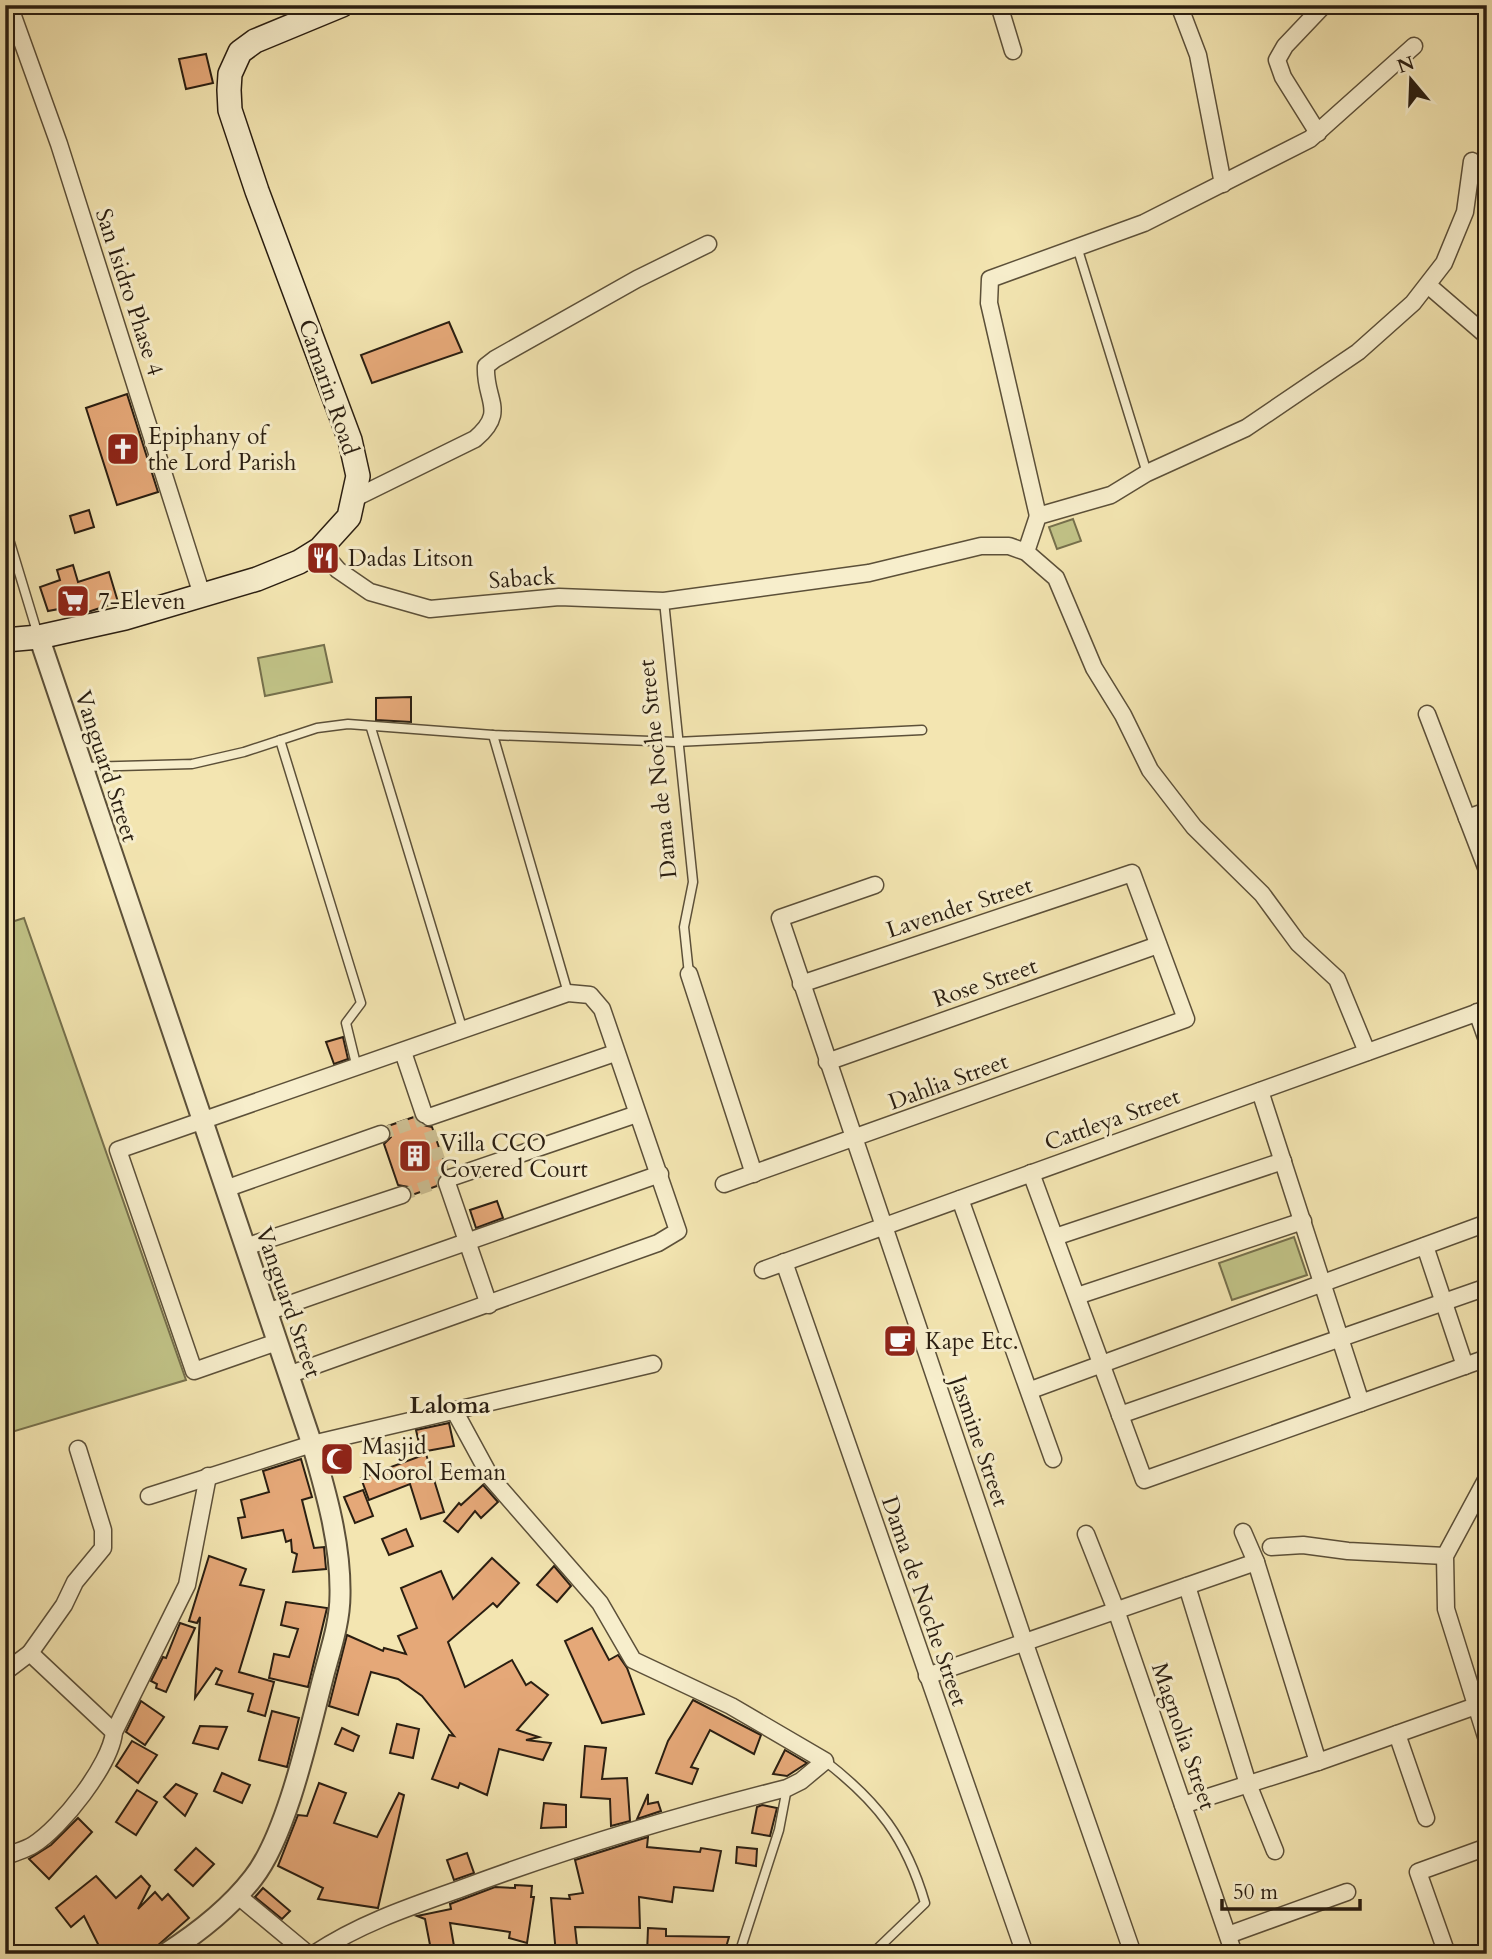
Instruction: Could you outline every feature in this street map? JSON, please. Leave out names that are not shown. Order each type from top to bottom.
[{"type":"main road","name":"Camarin Road","points":[[5,640],[39,637],[125,618],[278,572],[320,549],[349,517],[358,476],[351,440],[257,191],[230,110],[229,90],[230,74],[240,52],[255,41],[342,5]]},
{"type":"street","name":"San Isidro Phase 4","points":[[9,5],[59,144],[202,595]]},
{"type":"street","points":[[999,5],[1013,51]]},
{"type":"street","points":[[1179,5],[1198,55],[1223,184]]},
{"type":"street","points":[[1318,133],[1283,76],[1278,60],[1285,46],[1324,5]]},
{"type":"street","points":[[1367,1052],[1337,978],[1298,943],[1262,894],[1194,827],[1150,770],[1123,715],[1094,668],[1056,578],[1026,552],[1038,516],[989,303],[990,279],[1078,250],[1144,223],[1318,133],[1414,46]]},
{"type":"street","points":[[1038,516],[1111,495],[1147,473],[1246,428],[1358,352],[1429,286],[1444,263],[1465,212],[1472,161]]},
{"type":"street","points":[[355,498],[475,439],[486,429],[494,416],[486,366],[495,359],[637,279],[708,244]]},
{"type":"street","points":[[1429,286],[1487,336]]},
{"type":"street","name":"Saback","points":[[320,549],[338,570],[370,592],[430,609],[559,597],[664,601],[869,573],[981,546],[1009,546],[1026,552]]},
{"type":"street","name":"Vanguard Street","points":[[39,637],[312,1444],[338,1563],[340,1596],[337,1624],[287,1805],[266,1857],[254,1877],[214,1919],[165,1954]]},
{"type":"street","points":[[1427,714],[1487,870]]},
{"type":"street","points":[[1467,818],[1487,811]]},
{"type":"street","name":"Lavender Street","points":[[801,984],[1132,873],[1158,945]]},
{"type":"street","name":"Jasmine Street","points":[[875,885],[779,918],[1024,1642],[1133,1954]]},
{"type":"street","name":"Dahlia Street","points":[[724,1184],[1186,1019],[1158,945]]},
{"type":"street","name":"Rose Street","points":[[827,1062],[1158,945]]},
{"type":"street","name":"Dama de Noche Street","points":[[689,974],[754,1174]]},
{"type":"street","points":[[277,1342],[194,1371],[118,1152],[568,993],[590,995],[602,1009],[615,1053],[678,1225],[674,1237],[288,1375]]},
{"type":"street","points":[[1482,1010],[1487,1040]]},
{"type":"street","name":"Cattleya Street","points":[[763,1270],[1482,1010]]},
{"type":"street","points":[[403,1052],[426,1116],[615,1053]]},
{"type":"street","points":[[1259,1091],[1361,1403]]},
{"type":"street","points":[[489,1305],[449,1180],[637,1114]]},
{"type":"street","points":[[225,1189],[381,1134]]},
{"type":"street","points":[[1055,1237],[1283,1161]]},
{"type":"street","points":[[1031,1173],[1144,1480],[1487,1358]]},
{"type":"street","points":[[267,1312],[660,1174]]},
{"type":"street","points":[[245,1247],[402,1195]]},
{"type":"street","points":[[960,1199],[1031,1390],[1053,1459]]},
{"type":"street","points":[[1077,1296],[1303,1221]]},
{"type":"street","points":[[1031,1390],[1487,1223]]},
{"type":"street","points":[[1424,1245],[1465,1366]]},
{"type":"street","name":"Dama de Noche Street","points":[[784,1262],[1025,1954]]},
{"type":"street","points":[[1120,1415],[1487,1287]]},
{"type":"street","points":[[149,1496],[312,1444],[653,1364]]},
{"type":"street","points":[[314,1954],[341,1936],[377,1919],[536,1860],[787,1788],[801,1781],[825,1760],[732,1706],[633,1660],[600,1602],[491,1478],[454,1410]]},
{"type":"street","points":[[5,1672],[30,1653],[64,1605],[75,1582],[103,1548],[103,1530],[78,1449]]},
{"type":"street","points":[[7,1856],[34,1845],[84,1796],[113,1745],[114,1732],[187,1585],[208,1476]]},
{"type":"street","points":[[1487,1478],[1446,1556],[1446,1609],[1481,1704],[1487,1740]]},
{"type":"street","points":[[1243,1532],[1256,1562],[1318,1762]]},
{"type":"street","name":"Magnolia Street","points":[[1086,1534],[1116,1609],[1234,1954]]},
{"type":"street","points":[[1271,1547],[1303,1545],[1348,1551],[1446,1556]]},
{"type":"street","points":[[927,1676],[1256,1562]]},
{"type":"street","points":[[1187,1586],[1248,1784],[1275,1851]]},
{"type":"street","points":[[30,1653],[114,1732]]},
{"type":"street","points":[[1183,1805],[1318,1762],[1481,1704]]},
{"type":"street","points":[[1397,1734],[1426,1818]]},
{"type":"street","points":[[1447,1954],[1418,1872],[1487,1847]]},
{"type":"street","points":[[1228,1936],[1347,1892]]},
{"type":"street","points":[[237,1895],[309,1954]]},
{"type":"lane","points":[[1078,250],[1147,473]]},
{"type":"lane","points":[[5,526],[39,637]]},
{"type":"lane","name":"Dama de Noche Street","points":[[664,601],[693,883],[684,927],[689,974]]},
{"type":"lane","points":[[81,767],[144,763],[192,764],[317,728],[348,724],[371,728],[493,735],[677,742],[922,730]]},
{"type":"lane","points":[[371,728],[463,1031]]},
{"type":"lane","points":[[493,735],[568,993]]},
{"type":"lane","points":[[280,740],[361,1003],[346,1023],[357,1068]]},
{"type":"lane","points":[[825,1760],[857,1786],[895,1830],[915,1868],[925,1903],[872,1954]]},
{"type":"lane","points":[[739,1954],[779,1830],[787,1788]]},
{"type":"green space","points":[[1073,519],[1081,541],[1057,549],[1049,527]]},
{"type":"green space","points":[[324,645],[332,682],[265,696],[258,658]]},
{"type":"green space","points":[[24,918],[186,1380],[5,1434],[5,924]]},
{"type":"green space","points":[[1294,1237],[1307,1275],[1232,1300],[1219,1263]]},
{"type":"building","points":[[206,54],[213,83],[186,89],[179,59]]},
{"type":"building","points":[[449,322],[462,352],[372,383],[361,355]]},
{"type":"building","name":"Epiphany of the Lord Parish","points":[[127,394],[158,492],[117,505],[86,408]]},
{"type":"building","points":[[89,510],[94,527],[75,533],[70,516]]},
{"type":"building","points":[[73,565],[78,582],[109,572],[118,602],[88,612],[85,604],[48,611],[40,587],[60,580],[57,570]]},
{"type":"building","points":[[411,697],[411,722],[376,720],[376,698]]},
{"type":"building","points":[[343,1037],[348,1059],[334,1064],[326,1042]]},
{"type":"building","name":"Villa CCO Covered Court","points":[[414,1117],[423,1125],[432,1127],[446,1168],[439,1177],[437,1186],[412,1195],[408,1187],[398,1185],[384,1144],[391,1137],[388,1126]]},
{"type":"building","points":[[497,1201],[503,1218],[476,1228],[470,1210]]},
{"type":"building","points":[[449,1423],[454,1446],[421,1452],[416,1430]]},
{"type":"building","points":[[426,1454],[444,1512],[421,1519],[410,1484],[369,1500],[361,1478]]},
{"type":"building","points":[[301,1459],[312,1497],[302,1500],[314,1548],[324,1547],[326,1569],[293,1572],[297,1554],[292,1552],[291,1540],[286,1542],[283,1530],[242,1538],[238,1518],[245,1517],[241,1500],[269,1492],[263,1471]]},
{"type":"building","points":[[483,1485],[498,1502],[481,1518],[475,1511],[458,1532],[444,1521],[459,1503],[461,1505]]},
{"type":"building","points":[[363,1490],[373,1516],[355,1523],[344,1497]]},
{"type":"building","points":[[406,1529],[413,1546],[389,1555],[382,1539]]},
{"type":"building","points":[[209,1556],[246,1569],[240,1585],[264,1590],[239,1672],[274,1682],[265,1716],[248,1711],[253,1694],[216,1684],[222,1671],[216,1668],[195,1698],[200,1617],[197,1623],[189,1621]]},
{"type":"building","points":[[492,1558],[519,1583],[497,1607],[493,1603],[448,1642],[465,1687],[512,1660],[526,1685],[531,1682],[548,1695],[517,1730],[539,1737],[526,1740],[551,1743],[543,1760],[499,1749],[487,1795],[460,1783],[458,1788],[432,1779],[449,1735],[454,1736],[422,1696],[398,1679],[371,1672],[358,1715],[329,1706],[347,1635],[383,1651],[384,1648],[406,1654],[398,1636],[417,1628],[401,1588],[441,1571],[453,1599]]},
{"type":"building","points":[[554,1566],[571,1586],[557,1602],[537,1585]]},
{"type":"building","points":[[286,1602],[327,1608],[308,1687],[269,1678],[274,1654],[289,1657],[298,1629],[281,1625]]},
{"type":"building","points":[[180,1623],[195,1628],[166,1692],[156,1688],[157,1684],[151,1681],[163,1657],[166,1658]]},
{"type":"building","points":[[592,1628],[609,1660],[618,1655],[627,1668],[644,1714],[602,1723],[565,1641]]},
{"type":"building","points":[[693,1700],[761,1735],[754,1754],[710,1730],[691,1767],[698,1769],[692,1784],[656,1773],[668,1741]]},
{"type":"building","points":[[141,1701],[164,1717],[145,1745],[126,1732]]},
{"type":"building","points":[[272,1711],[299,1718],[287,1767],[259,1760]]},
{"type":"building","points":[[397,1724],[419,1729],[413,1758],[390,1753]]},
{"type":"building","points":[[200,1726],[227,1727],[218,1749],[193,1743]]},
{"type":"building","points":[[342,1728],[359,1736],[353,1751],[335,1744]]},
{"type":"building","points":[[132,1741],[157,1755],[138,1783],[116,1766]]},
{"type":"building","points":[[585,1746],[606,1748],[602,1779],[627,1778],[630,1821],[611,1826],[610,1799],[581,1797]]},
{"type":"building","points":[[785,1750],[807,1763],[787,1776],[773,1774]]},
{"type":"building","points":[[222,1773],[250,1785],[242,1803],[214,1791]]},
{"type":"building","points":[[319,1783],[346,1793],[334,1823],[377,1837],[399,1793],[404,1795],[378,1908],[318,1899],[323,1888],[278,1866],[298,1815],[307,1816]]},
{"type":"building","points":[[176,1784],[197,1794],[185,1816],[164,1797]]},
{"type":"building","points":[[137,1790],[157,1802],[136,1835],[116,1822]]},
{"type":"building","points":[[648,1794],[648,1804],[658,1802],[661,1811],[637,1819]]},
{"type":"building","points":[[544,1803],[566,1805],[566,1827],[541,1828]]},
{"type":"building","points":[[762,1805],[777,1808],[770,1836],[752,1833],[757,1807]]},
{"type":"building","points":[[78,1818],[92,1832],[49,1879],[29,1859],[51,1845]]},
{"type":"building","points":[[648,1837],[647,1847],[700,1852],[701,1848],[721,1851],[713,1891],[674,1887],[672,1902],[639,1897],[640,1928],[575,1927],[578,1954],[556,1954],[551,1898],[570,1899],[569,1895],[583,1893],[575,1860]]},
{"type":"building","points":[[737,1847],[757,1849],[756,1866],[736,1863]]},
{"type":"building","points":[[196,1848],[214,1864],[193,1886],[175,1870]]},
{"type":"building","points":[[467,1853],[474,1873],[454,1880],[447,1860]]},
{"type":"building","points":[[96,1876],[116,1898],[141,1876],[150,1886],[138,1909],[155,1892],[162,1900],[168,1894],[189,1918],[148,1954],[103,1954],[84,1916],[71,1927],[56,1908]]},
{"type":"building","points":[[515,1885],[532,1886],[531,1897],[534,1897],[527,1943],[509,1938],[510,1932],[450,1923],[454,1946],[431,1950],[425,1919],[417,1916],[451,1909],[450,1904],[495,1887],[515,1888]]},
{"type":"building","points":[[263,1888],[290,1911],[282,1919],[255,1897]]},
{"type":"building","points":[[648,1928],[666,1929],[666,1936],[729,1937],[724,1954],[647,1954]]},
{"type":"tunnel","points":[[424,1114],[447,1183]]},
{"type":"tunnel","points":[[381,1134],[429,1117]]},
{"type":"tunnel","points":[[402,1195],[450,1178]]},
{"type":"place","name":"Epiphany of the Lord Parish","points":[[123,449]]},
{"type":"place","name":"Dadas Litson","points":[[323,558]]},
{"type":"place","name":"7-Eleven","points":[[73,601]]},
{"type":"place","name":"Villa CCO Covered Court","points":[[415,1156]]},
{"type":"place","name":"Kape Etc.","points":[[900,1341]]},
{"type":"place","name":"Masjid Noorol Eeman","points":[[337,1459]]},
{"type":"district","name":"Laloma","points":[[450,1405]]}]
